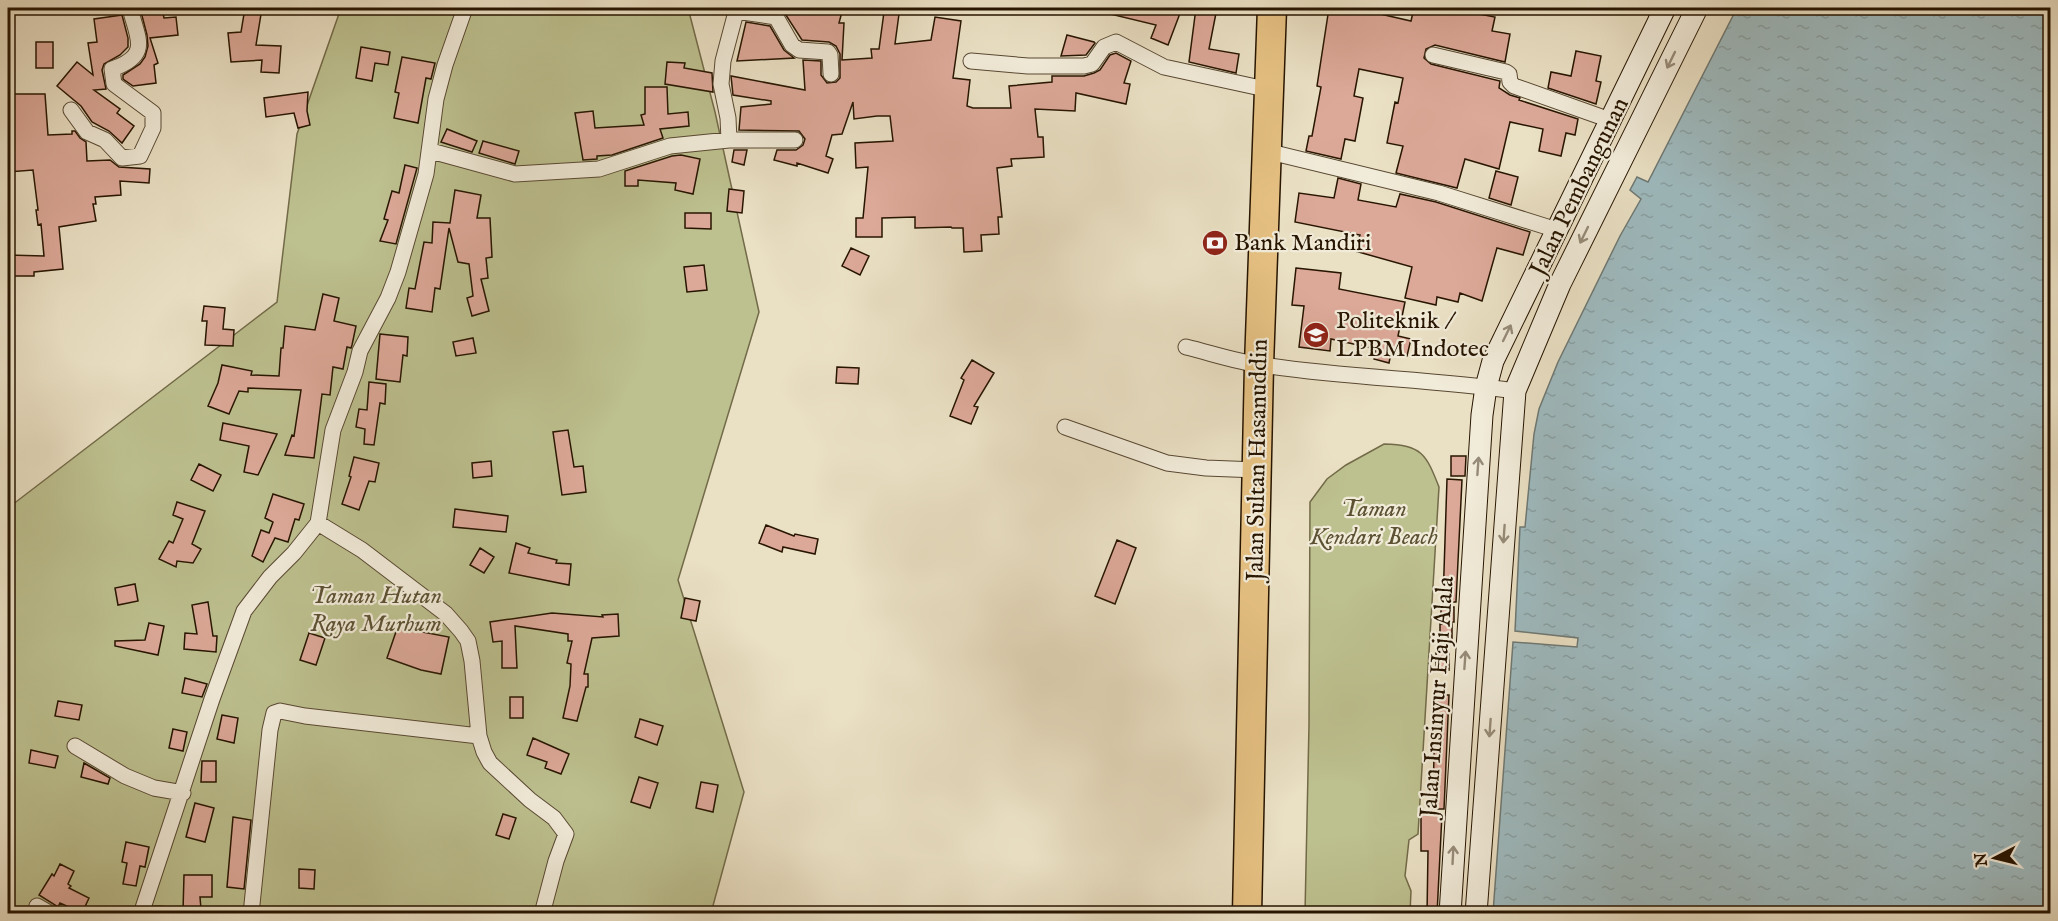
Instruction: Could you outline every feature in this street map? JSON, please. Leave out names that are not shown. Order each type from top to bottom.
[{"type":"highway","name":"Jalan Sultan Hasanuddin","points":[[1247,914],[1259,365],[1272,8]]},
{"type":"main road","name":"Jalan Pembangunan","points":[[1486,387],[1493,361],[1665,8]]},
{"type":"main road","name":"Jalan Pembangunan","points":[[1515,391],[1560,284],[1697,8]]},
{"type":"main road","name":"Jalan Insinyur Haji Alala","points":[[1450,914],[1482,415],[1486,387]]},
{"type":"main road","points":[[1476,914],[1515,391]]},
{"type":"main road","points":[[1456,801],[1484,803]]},
{"type":"street","points":[[71,110],[87,132],[105,140],[122,158],[140,156],[153,128],[153,113],[114,84],[112,69],[128,64],[137,53],[140,39],[130,8]]},
{"type":"street","points":[[162,914],[141,913],[183,793],[212,699],[244,611],[270,577],[294,553],[318,523],[333,430],[355,372],[360,351],[388,298],[398,272],[426,174],[431,151],[436,99],[445,64],[465,8]]},
{"type":"street","points":[[729,140],[728,118],[721,84],[723,61],[736,10],[776,17],[792,45],[800,50],[828,52],[831,74]]},
{"type":"street","points":[[971,61],[1028,66],[1084,66],[1092,64],[1104,47],[1116,42],[1164,67],[1270,90]]},
{"type":"street","points":[[1433,55],[1506,72],[1514,86],[1611,120]]},
{"type":"street","points":[[431,151],[515,174],[599,169],[670,146],[729,140],[795,140]]},
{"type":"street","points":[[1266,151],[1439,193],[1557,230]]},
{"type":"street","points":[[1186,347],[1259,365],[1515,391]]},
{"type":"street","points":[[1065,427],[1167,463],[1206,468],[1257,470]]},
{"type":"street","points":[[318,523],[362,550],[446,614],[468,641],[479,736],[484,752],[490,763],[530,800],[554,818],[566,834],[556,861],[542,914]]},
{"type":"street","points":[[251,914],[270,730],[274,713],[280,711],[304,716],[479,736]]},
{"type":"street","points":[[75,746],[125,776],[154,788],[183,793]]},
{"type":"green space","name":"Taman Hutan Raya Murhum","points":[[341,8],[688,8],[715,112],[759,312],[678,580],[744,792],[711,913],[8,914],[8,508],[277,302],[297,134]]},
{"type":"green space","name":"Taman Kendari Beach","points":[[1384,444],[1415,449],[1426,459],[1439,487],[1418,834],[1409,840],[1405,876],[1411,891],[1410,913],[1305,913],[1310,502],[1327,479],[1346,465]]},
{"type":"water","points":[[1737,8],[2050,8],[2050,913],[1493,913],[1513,642],[1577,647],[1578,638],[1515,631],[1520,527],[1525,527],[1534,434],[1539,409],[1558,362],[1620,236],[1641,199],[1630,190],[1637,177],[1648,182]]},
{"type":"building","points":[[140,8],[162,8],[164,18],[176,17],[178,35],[150,38],[158,63],[154,65],[156,83],[133,86],[123,79],[123,75],[140,64],[148,46]]},
{"type":"building","points":[[245,8],[262,8],[256,45],[281,46],[279,73],[261,72],[262,60],[231,62],[228,33],[241,32]]},
{"type":"building","points":[[778,8],[843,8],[839,23],[844,23],[842,60],[872,58],[871,49],[879,49],[884,12],[899,14],[895,44],[931,40],[935,17],[961,21],[953,78],[970,80],[967,106],[973,108],[1011,108],[1009,86],[1052,82],[1052,76],[1084,76],[1094,73],[1100,70],[1110,55],[1116,53],[1131,61],[1124,83],[1130,84],[1126,104],[1076,93],[1075,111],[1035,109],[1038,137],[1043,137],[1044,157],[1011,159],[1012,166],[997,168],[1002,217],[998,217],[999,234],[981,235],[982,251],[964,252],[963,228],[915,228],[915,217],[882,218],[882,237],[856,237],[856,218],[863,218],[868,167],[856,168],[855,143],[893,141],[890,116],[854,119],[853,102],[842,134],[832,135],[826,156],[833,159],[828,173],[797,163],[797,166],[774,160],[777,150],[796,150],[803,145],[805,139],[799,131],[739,130],[741,107],[771,104],[771,101],[733,95],[731,76],[805,90],[803,60],[821,61],[821,75],[827,83],[836,82],[840,78],[840,54],[836,46],[829,42],[802,40],[784,12]]},
{"type":"building","points":[[1106,8],[1182,8],[1168,45],[1151,38],[1156,25],[1106,13]]},
{"type":"building","points":[[1196,8],[1217,8],[1209,49],[1239,54],[1236,73],[1189,62]]},
{"type":"building","points":[[1329,8],[1368,8],[1367,11],[1411,21],[1414,8],[1469,8],[1468,12],[1495,17],[1492,31],[1510,34],[1505,62],[1435,45],[1426,49],[1424,58],[1431,64],[1500,81],[1499,88],[1520,98],[1519,100],[1578,119],[1575,135],[1566,133],[1561,156],[1539,151],[1543,129],[1510,122],[1499,169],[1465,159],[1457,188],[1396,173],[1403,146],[1387,143],[1395,102],[1398,103],[1403,78],[1359,69],[1354,96],[1363,98],[1355,141],[1345,139],[1341,159],[1306,151],[1309,136],[1312,136],[1321,87],[1317,86]]},
{"type":"building","points":[[122,15],[128,47],[120,55],[104,64],[102,70],[106,89],[94,90],[120,109],[117,113],[134,126],[122,143],[109,131],[92,122],[81,106],[57,86],[77,62],[93,75],[88,43],[97,42],[94,19]]},
{"type":"building","points":[[746,22],[770,26],[784,50],[794,58],[737,61]]},
{"type":"building","points":[[1067,35],[1095,43],[1086,55],[1061,56]]},
{"type":"building","points":[[36,42],[53,42],[53,68],[36,68]]},
{"type":"building","points":[[361,47],[390,52],[388,65],[375,63],[372,81],[356,78]]},
{"type":"building","points":[[1576,51],[1601,56],[1596,81],[1601,82],[1596,104],[1548,88],[1551,72],[1571,76]]},
{"type":"building","points":[[402,57],[435,63],[431,79],[426,78],[418,123],[394,118],[399,93],[395,92]]},
{"type":"building","points":[[667,62],[685,63],[684,68],[712,73],[713,92],[665,84]]},
{"type":"building","points":[[645,87],[667,87],[668,114],[688,112],[689,126],[660,129],[663,138],[612,155],[583,160],[575,113],[593,111],[595,128],[644,125],[641,115],[645,114]]},
{"type":"building","points":[[308,92],[307,111],[310,125],[298,128],[294,113],[266,117],[264,98]]},
{"type":"building","points":[[8,94],[45,94],[48,135],[72,134],[72,131],[75,131],[86,142],[87,161],[110,160],[119,167],[150,169],[149,183],[120,181],[121,195],[95,197],[96,204],[93,204],[96,221],[59,227],[63,269],[34,272],[34,276],[8,276],[8,255],[44,256],[41,224],[38,225],[36,210],[38,210],[33,170],[8,172]]},
{"type":"building","points":[[447,129],[477,141],[472,152],[441,142]]},
{"type":"building","points":[[483,141],[519,151],[515,164],[479,153]]},
{"type":"building","points":[[734,150],[747,150],[744,165],[732,162]]},
{"type":"building","points":[[681,155],[700,159],[693,194],[675,190],[676,183],[638,180],[638,186],[625,186],[625,171]]},
{"type":"building","points":[[405,165],[417,168],[396,244],[380,241],[388,220],[384,219],[392,191],[399,193]]},
{"type":"building","points":[[1496,171],[1518,177],[1511,205],[1489,198]]},
{"type":"building","points":[[1338,178],[1361,184],[1358,200],[1396,207],[1400,194],[1436,202],[1530,232],[1523,255],[1497,248],[1482,301],[1460,293],[1458,302],[1437,297],[1436,305],[1405,298],[1412,267],[1355,251],[1360,235],[1295,222],[1299,193],[1334,198]]},
{"type":"building","points":[[729,189],[744,191],[742,213],[727,211]]},
{"type":"building","points":[[455,190],[481,195],[477,218],[490,218],[492,257],[486,258],[488,278],[481,279],[489,311],[472,316],[467,298],[473,296],[469,264],[458,262],[449,228],[440,289],[435,288],[432,312],[406,308],[409,288],[415,289],[424,242],[432,243],[433,222],[450,223]]},
{"type":"building","points":[[685,213],[711,213],[711,229],[685,228]]},
{"type":"building","points":[[851,248],[869,256],[860,275],[842,266]]},
{"type":"building","points":[[704,265],[707,290],[687,292],[684,267]]},
{"type":"building","points":[[1296,268],[1341,273],[1339,289],[1405,302],[1398,336],[1411,339],[1407,356],[1391,353],[1389,363],[1374,359],[1376,349],[1331,339],[1330,351],[1299,347],[1304,306],[1292,305]]},
{"type":"building","points":[[323,294],[339,298],[334,321],[356,326],[352,345],[351,348],[347,347],[343,369],[333,367],[330,395],[322,394],[314,458],[285,455],[292,435],[294,436],[301,390],[248,388],[248,392],[239,391],[229,414],[208,406],[218,383],[222,365],[252,371],[251,375],[279,376],[285,326],[315,330]]},
{"type":"building","points":[[204,306],[225,308],[223,329],[234,330],[233,346],[205,345],[207,321],[202,321]]},
{"type":"building","points":[[380,334],[408,337],[407,356],[403,355],[400,382],[376,379]]},
{"type":"building","points":[[473,338],[476,353],[456,356],[453,342]]},
{"type":"building","points":[[972,360],[994,373],[974,406],[978,407],[971,424],[950,416],[964,380],[961,378]]},
{"type":"building","points":[[837,367],[859,368],[858,384],[836,383]]},
{"type":"building","points":[[369,382],[386,384],[385,404],[380,403],[374,445],[364,444],[365,429],[356,427],[359,409],[367,410]]},
{"type":"building","points":[[223,423],[277,434],[258,475],[244,472],[249,446],[220,440]]},
{"type":"building","points":[[568,430],[574,467],[583,466],[586,492],[562,495],[553,432]]},
{"type":"building","points":[[1451,456],[1466,456],[1465,476],[1451,476]]},
{"type":"building","points":[[354,457],[379,463],[375,482],[369,481],[359,510],[342,504],[351,477],[349,476]]},
{"type":"building","points":[[491,461],[492,476],[473,478],[472,463]]},
{"type":"building","points":[[199,464],[221,475],[213,491],[191,480]]},
{"type":"building","points":[[1447,479],[1462,480],[1456,602],[1443,602]]},
{"type":"building","points":[[273,494],[304,504],[299,520],[295,519],[288,542],[275,538],[263,562],[252,556],[261,530],[269,533],[273,522],[265,518]]},
{"type":"building","points":[[177,502],[205,511],[192,544],[201,549],[193,563],[177,561],[176,567],[159,559],[169,541],[173,543],[183,519],[173,515]]},
{"type":"building","points":[[455,509],[508,516],[506,532],[453,527]]},
{"type":"building","points":[[766,525],[794,536],[795,534],[818,539],[815,554],[783,547],[782,552],[759,543]]},
{"type":"building","points":[[1117,540],[1136,548],[1115,604],[1095,596]]},
{"type":"building","points":[[516,543],[530,548],[528,553],[557,560],[556,563],[571,564],[569,585],[509,573]]},
{"type":"building","points":[[480,548],[494,557],[484,573],[470,565]]},
{"type":"building","points":[[135,584],[138,601],[118,605],[115,588]]},
{"type":"building","points":[[685,598],[700,601],[696,621],[681,618]]},
{"type":"building","points":[[208,602],[213,636],[217,636],[216,652],[184,649],[185,633],[197,634],[192,605]]},
{"type":"building","points":[[1441,607],[1454,607],[1454,622],[1441,622]]},
{"type":"building","points":[[552,613],[603,617],[602,615],[618,614],[619,636],[592,638],[584,674],[588,674],[588,687],[586,687],[577,721],[563,718],[570,686],[571,664],[567,663],[572,641],[568,641],[568,634],[515,626],[517,668],[502,668],[502,641],[493,642],[490,622]]},
{"type":"building","points":[[400,620],[419,627],[417,631],[449,637],[441,674],[421,670],[387,658]]},
{"type":"building","points":[[149,623],[164,626],[158,655],[115,646],[115,641],[145,640]]},
{"type":"building","points":[[1440,624],[1452,624],[1452,640],[1440,640]]},
{"type":"building","points":[[309,633],[325,638],[316,665],[300,660]]},
{"type":"building","points":[[1436,653],[1449,653],[1449,670],[1436,670]]},
{"type":"building","points":[[185,678],[207,684],[202,697],[182,693]]},
{"type":"building","points":[[1435,695],[1449,695],[1444,809],[1433,809]]},
{"type":"building","points":[[510,697],[523,697],[523,718],[510,718]]},
{"type":"building","points":[[58,701],[82,705],[79,720],[55,716]]},
{"type":"building","points":[[222,715],[238,718],[234,743],[217,739]]},
{"type":"building","points":[[640,719],[663,726],[657,745],[635,737]]},
{"type":"building","points":[[173,729],[187,732],[183,751],[169,748]]},
{"type":"building","points":[[533,738],[569,754],[561,774],[545,768],[547,762],[527,755]]},
{"type":"building","points":[[31,750],[58,756],[55,768],[29,763]]},
{"type":"building","points":[[202,761],[216,761],[216,782],[201,782]]},
{"type":"building","points":[[84,763],[110,778],[108,784],[81,777]]},
{"type":"building","points":[[639,777],[658,783],[650,808],[631,802]]},
{"type":"building","points":[[701,782],[718,785],[713,812],[696,808]]},
{"type":"building","points":[[195,803],[214,808],[205,842],[186,837]]},
{"type":"building","points":[[1421,813],[1442,814],[1437,914],[1427,914],[1428,851],[1421,851]]},
{"type":"building","points":[[503,814],[516,818],[509,839],[496,835]]},
{"type":"building","points":[[233,817],[251,820],[244,889],[227,887]]},
{"type":"building","points":[[126,842],[149,847],[145,867],[140,866],[136,886],[123,884],[127,863],[122,862]]},
{"type":"building","points":[[60,864],[74,871],[68,884],[71,886],[69,888],[89,898],[82,913],[60,903],[58,907],[39,895]]},
{"type":"building","points":[[299,869],[315,870],[314,889],[299,888]]},
{"type":"building","points":[[184,875],[212,875],[212,897],[200,897],[201,909],[183,911]]},
{"type":"place","name":"Bank Mandiri","points":[[1215,243]]},
{"type":"place","name":"Politeknik / LPBM Indotec","points":[[1316,335]]}]
